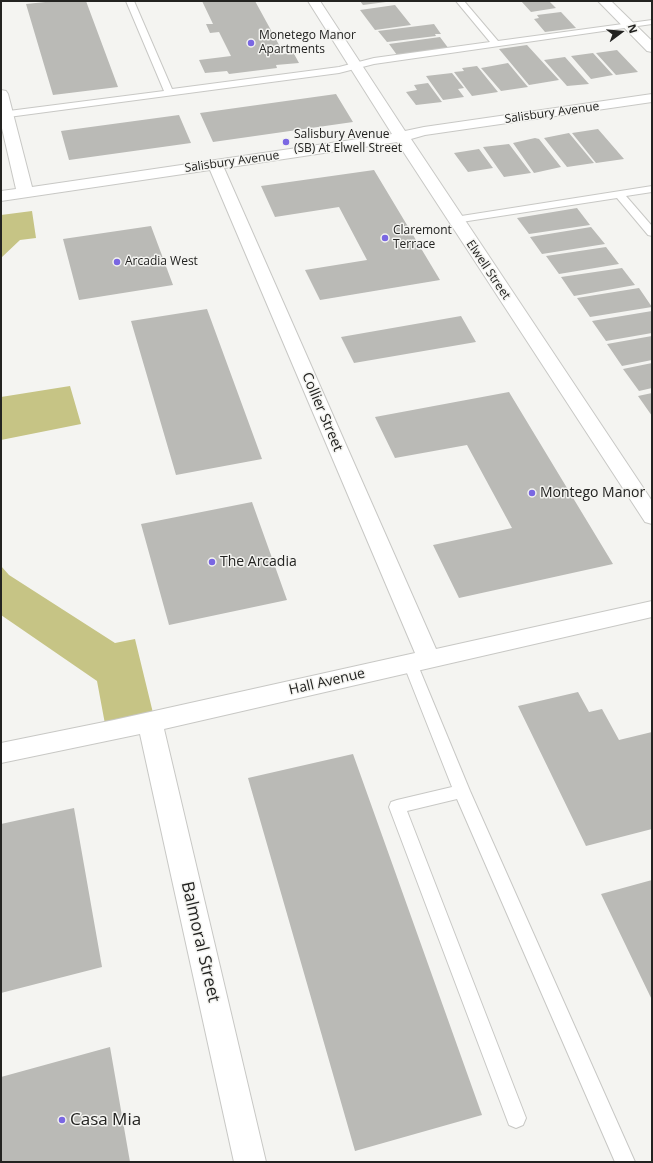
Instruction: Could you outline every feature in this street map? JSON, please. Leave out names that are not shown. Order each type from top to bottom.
[{"type":"street","name":"Elwell Street","points":[[314,1],[455,220],[652,517]]},
{"type":"street","points":[[604,1],[652,48]]},
{"type":"street","points":[[1,94],[3,115],[25,192]]},
{"type":"street","name":"Salisbury Avenue","points":[[1,196],[402,137],[424,131],[652,98]]},
{"type":"street","name":"Collier Street","points":[[215,165],[420,661]]},
{"type":"street","name":"Hall Avenue","points":[[1,753],[150,722],[652,609]]},
{"type":"street","name":"Balmoral Street","points":[[150,722],[250,1162]]},
{"type":"lane","points":[[130,1],[169,92]]},
{"type":"lane","points":[[460,1],[496,44]]},
{"type":"lane","points":[[3,115],[339,70],[374,61],[652,22]]},
{"type":"lane","points":[[455,220],[652,189]]},
{"type":"lane","points":[[619,194],[652,233]]},
{"type":"lane","points":[[420,661],[462,791],[625,1162]]},
{"type":"lane","points":[[462,791],[398,807],[516,1118]]},
{"type":"shaded area","points":[[32,211],[36,238],[20,240],[1,258],[1,215]]},
{"type":"shaded area","points":[[70,386],[81,424],[1,440],[1,397]]},
{"type":"shaded area","points":[[1,566],[9,575],[115,643],[135,639],[153,713],[105,724],[97,681],[1,615]]},
{"type":"building","points":[[55,1],[86,1],[118,87],[53,95],[26,4]]},
{"type":"building","name":"Monetego Manor Apartments","points":[[202,1],[255,1],[284,54],[293,52],[299,63],[276,65],[277,68],[229,74],[227,71],[205,73],[199,60],[231,56],[219,32],[210,33],[206,24],[213,24]]},
{"type":"building","points":[[360,1],[386,1],[386,2],[363,5]]},
{"type":"building","points":[[521,1],[549,1],[556,8],[531,12]]},
{"type":"building","points":[[395,5],[411,25],[375,30],[360,10]]},
{"type":"building","points":[[561,12],[576,28],[545,32],[534,19],[539,18],[537,15]]},
{"type":"building","points":[[434,24],[441,34],[435,34],[436,36],[387,42],[378,31]]},
{"type":"building","points":[[440,37],[449,49],[397,55],[389,44]]},
{"type":"building","points":[[527,45],[559,80],[529,85],[499,49]]},
{"type":"building","points":[[617,50],[638,72],[616,75],[596,53]]},
{"type":"building","points":[[593,53],[613,75],[591,79],[571,56]]},
{"type":"building","points":[[565,57],[589,84],[567,86],[544,60]]},
{"type":"building","points":[[508,63],[528,87],[501,91],[481,68]]},
{"type":"building","points":[[477,66],[498,92],[472,96],[454,72],[464,71],[462,68]]},
{"type":"building","points":[[452,73],[464,88],[458,89],[464,97],[443,100],[426,76]]},
{"type":"building","points":[[428,83],[442,102],[416,105],[406,92],[417,90],[414,85]]},
{"type":"building","points":[[336,94],[353,122],[213,142],[200,113]]},
{"type":"building","points":[[179,115],[191,143],[69,160],[61,131]]},
{"type":"building","points":[[598,129],[624,159],[596,163],[572,133]]},
{"type":"building","points":[[569,133],[594,163],[567,167],[544,138]]},
{"type":"building","points":[[535,138],[539,139],[561,167],[534,173],[513,143]]},
{"type":"building","points":[[509,144],[531,173],[504,177],[483,147]]},
{"type":"building","points":[[479,149],[493,168],[468,172],[454,153]]},
{"type":"building","name":"Claremont Terrace","points":[[374,170],[440,280],[320,300],[305,270],[367,260],[339,207],[275,217],[261,186]]},
{"type":"building","points":[[577,208],[590,225],[529,234],[517,218]]},
{"type":"building","name":"Arcadia West","points":[[151,226],[173,285],[79,300],[63,239]]},
{"type":"building","points":[[591,227],[605,244],[542,254],[530,237]]},
{"type":"building","points":[[606,247],[619,264],[559,274],[546,256]]},
{"type":"building","points":[[622,268],[635,285],[574,296],[561,277]]},
{"type":"building","points":[[639,288],[652,307],[590,317],[577,298]]},
{"type":"building","points":[[207,309],[262,459],[176,475],[131,321]]},
{"type":"building","points":[[652,311],[652,333],[606,341],[592,321]]},
{"type":"building","points":[[461,316],[476,342],[354,363],[341,337]]},
{"type":"building","points":[[652,336],[652,360],[622,366],[607,344]]},
{"type":"building","points":[[652,363],[652,388],[639,391],[623,369]]},
{"type":"building","name":"Montego Manor","points":[[509,392],[613,564],[459,598],[433,545],[512,528],[467,445],[395,458],[375,417]]},
{"type":"building","points":[[652,393],[652,416],[638,396]]},
{"type":"building","name":"The Arcadia","points":[[252,502],[287,600],[169,625],[141,524]]},
{"type":"building","points":[[578,692],[589,712],[602,709],[619,740],[652,732],[652,829],[586,846],[518,706]]},
{"type":"building","points":[[353,754],[482,1115],[355,1151],[248,778]]},
{"type":"building","points":[[74,808],[102,967],[1,993],[1,824]]},
{"type":"building","points":[[652,880],[652,1000],[601,894]]},
{"type":"building","name":"Casa Mia","points":[[110,1047],[130,1162],[1,1162],[1,1077]]},
{"type":"place","name":"Monetego Manor Apartments","points":[[251,43]]},
{"type":"place","name":"Salisbury Avenue (SB) At Elwell Street","points":[[286,142]]},
{"type":"place","name":"Claremont Terrace","points":[[385,238]]},
{"type":"place","name":"Arcadia West","points":[[117,262]]},
{"type":"place","name":"Montego Manor","points":[[532,493]]},
{"type":"place","name":"The Arcadia","points":[[212,562]]},
{"type":"place","name":"Casa Mia","points":[[62,1120]]}]
